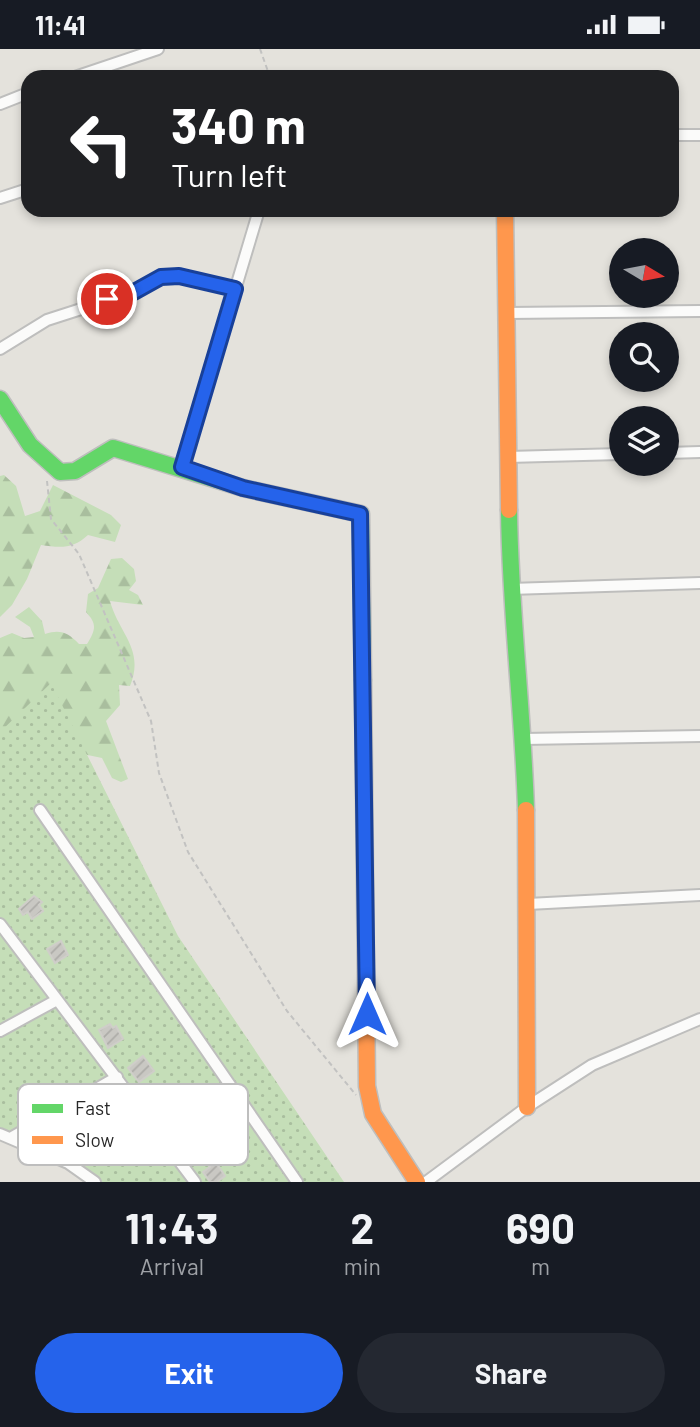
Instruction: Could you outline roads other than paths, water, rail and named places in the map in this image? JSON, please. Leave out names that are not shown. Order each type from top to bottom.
[{"type":"street","points":[[96,70],[158,49]]},
{"type":"street","points":[[0,104],[21,96]]},
{"type":"street","points":[[679,135],[700,135]]},
{"type":"street","points":[[0,198],[21,191]]},
{"type":"street","points":[[182,467],[257,217]]},
{"type":"street","points":[[505,217],[510,589],[524,740],[528,904],[527,1107]]},
{"type":"street","points":[[0,349],[47,320],[134,292],[161,277],[179,276],[235,289]]},
{"type":"street","points":[[507,313],[700,311]]},
{"type":"street","points":[[0,399],[46,466],[59,474],[71,473],[113,448],[182,467],[243,488],[360,514],[367,1086],[373,1114],[417,1182]]},
{"type":"street","points":[[679,453],[700,452]]},
{"type":"street","points":[[507,457],[609,454]]},
{"type":"street","points":[[510,589],[700,583]]},
{"type":"street","points":[[524,740],[700,736]]},
{"type":"street","points":[[40,810],[229,1084]]},
{"type":"street","points":[[528,904],[700,895]]},
{"type":"street","points":[[0,925],[55,1001],[122,1084]]},
{"type":"street","points":[[0,1031],[55,1001]]},
{"type":"street","points":[[426,1182],[527,1107],[592,1065],[700,1019]]},
{"type":"street","points":[[105,1084],[117,1077]]},
{"type":"street","points":[[248,1111],[297,1182]]},
{"type":"street","points":[[0,1134],[18,1140]]},
{"type":"street","points":[[12,1137],[18,1134]]},
{"type":"street","points":[[71,1165],[94,1182]]},
{"type":"street","points":[[182,1165],[195,1182]]}]
